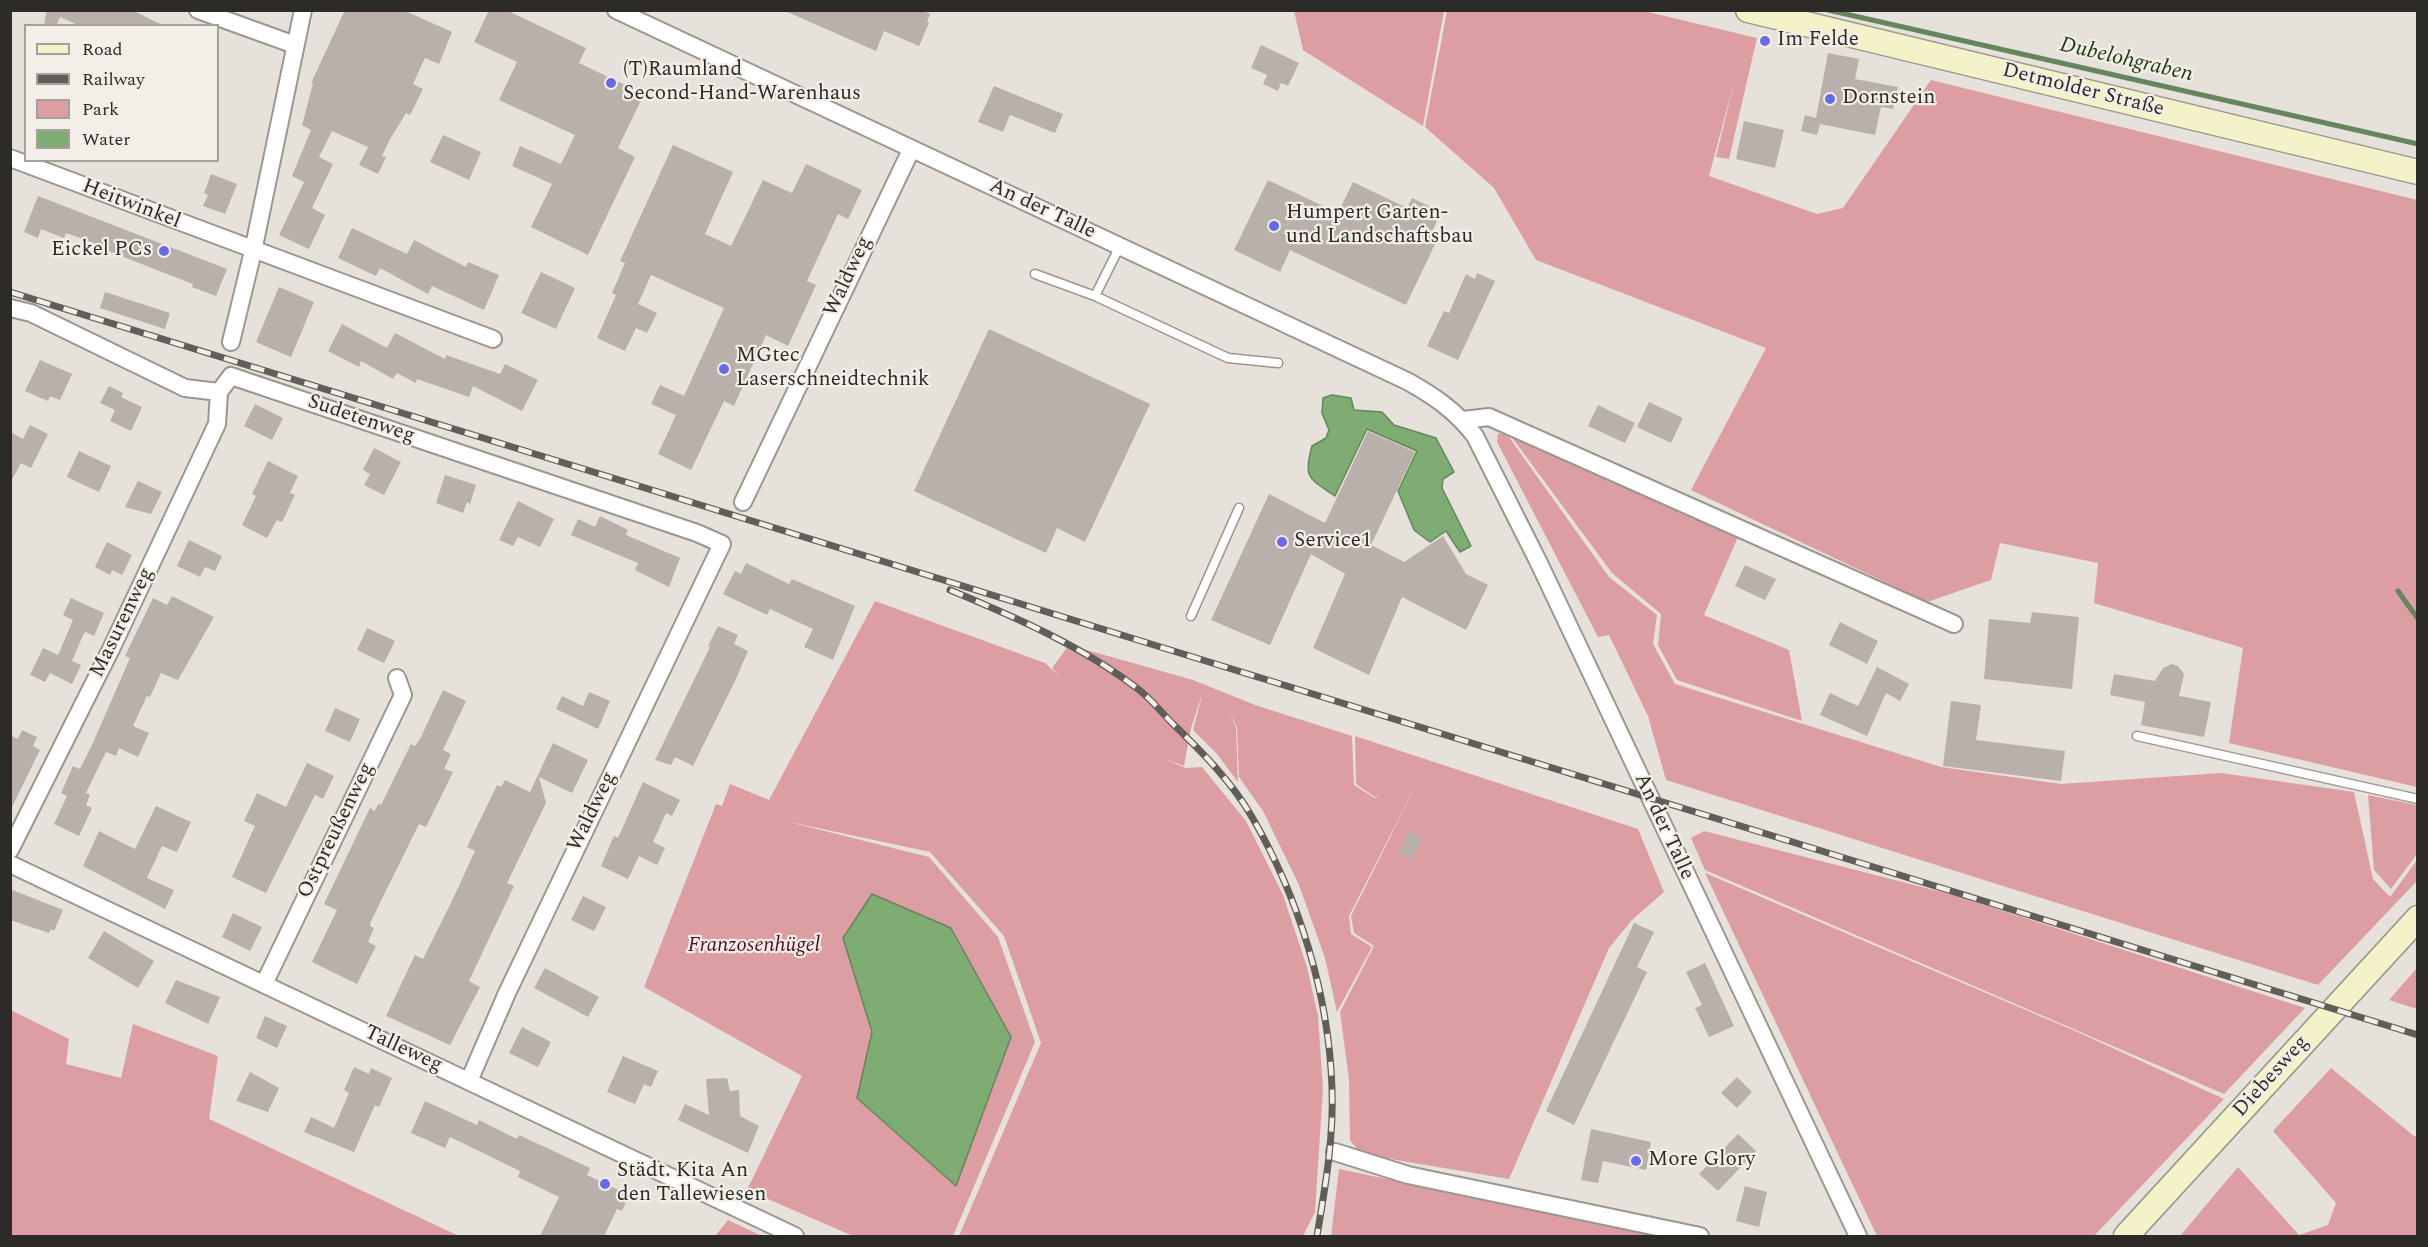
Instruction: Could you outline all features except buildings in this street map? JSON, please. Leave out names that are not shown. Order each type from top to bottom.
[{"type":"street","points":[[198,10],[295,45]]},
{"type":"street","points":[[231,342],[253,251],[303,10]]},
{"type":"street","name":"An der Talle","points":[[616,10],[910,150],[1407,381],[1430,393],[1463,420],[1475,436],[1538,561],[1858,1236]]},
{"type":"street","name":"Detmolder Straße","points":[[1759,12],[2418,172]]},
{"type":"street","name":"Waldweg","points":[[742,502],[910,150]]},
{"type":"street","name":"Heitwinkel","points":[[10,158],[253,251],[493,339]]},
{"type":"street","points":[[10,308],[31,314],[185,388],[219,392]]},
{"type":"street","name":"Sudetenweg","points":[[219,392],[231,376],[697,533],[722,544]]},
{"type":"street","name":"Masurenweg","points":[[10,850],[111,649],[218,424],[219,392]]},
{"type":"street","points":[[1463,420],[1489,417],[1954,624]]},
{"type":"street","name":"Waldweg","points":[[469,1081],[507,993],[722,544]]},
{"type":"street","name":"Ostpreußenweg","points":[[264,984],[403,694],[397,678]]},
{"type":"street","name":"Talleweg","points":[[10,864],[795,1236]]},
{"type":"street","name":"Diebesweg","points":[[2126,1236],[2418,918]]},
{"type":"street","points":[[1335,1152],[1408,1175],[1700,1236]]},
{"type":"lane","points":[[1095,296],[1120,246]]},
{"type":"lane","points":[[1035,274],[1095,296],[1228,358],[1278,363]]},
{"type":"lane","points":[[1191,616],[1239,508]]},
{"type":"lane","points":[[2137,736],[2418,799]]},
{"type":"green space","points":[[1294,11],[1444,11],[1423,126],[1303,50]]},
{"type":"green space","points":[[1447,11],[1644,11],[1757,38],[1729,159],[1716,157],[1735,79],[1709,176],[1817,214],[1843,208],[1931,80],[2417,200],[2417,787],[2229,743],[2243,648],[2094,603],[2098,563],[2000,543],[1991,580],[1927,602],[1691,490],[1766,348],[1536,260],[1494,188],[1425,127]]},
{"type":"green space","points":[[1505,428],[1738,537],[1704,615],[1789,650],[1802,721],[1677,680],[1658,645],[1661,614],[1612,573]]},
{"type":"green space","points":[[1506,433],[1609,577],[1657,615],[1653,644],[1675,684],[1941,767],[2061,784],[2221,773],[2354,792],[2373,879],[2390,897],[2417,860],[2417,881],[2318,985],[1666,780],[1648,716],[1609,635],[1598,637],[1497,442],[1498,434]]},
{"type":"green space","name":"Franzosenhügel","points":[[875,601],[1045,663],[1060,677],[1052,668],[1069,645],[1193,680],[1255,705],[1352,736],[1354,785],[1375,798],[1379,796],[1375,797],[1356,784],[1355,736],[1638,829],[1664,892],[1632,920],[1609,948],[1509,1179],[1361,1154],[1350,1140],[1349,1079],[1340,1012],[1374,946],[1354,933],[1351,916],[1420,777],[1349,916],[1351,934],[1372,947],[1337,1012],[1325,958],[1299,885],[1263,811],[1239,777],[1237,727],[1229,712],[1236,727],[1238,782],[1217,754],[1193,730],[1203,692],[1191,728],[1184,766],[1162,758],[1186,768],[1202,767],[1246,821],[1283,895],[1307,967],[1318,1016],[1323,1089],[1315,1212],[1303,1236],[959,1236],[1041,1043],[1004,936],[930,852],[785,821],[929,857],[998,937],[1035,1042],[953,1236],[853,1236],[747,1190],[802,1076],[644,987],[716,804],[722,806],[730,784],[769,800]],"holes":[[[872,1032],[955,1185],[857,1098]]]},
{"type":"green space","points":[[2368,795],[2417,805],[2417,854],[2391,889],[2374,870]]},
{"type":"green space","points":[[1704,831],[1953,895],[2305,1008],[2224,1094],[1705,870],[1691,838]]},
{"type":"green space","points":[[1705,873],[2082,1034],[2224,1099],[2094,1236],[1877,1236]]},
{"type":"green space","points":[[2417,968],[2417,1009],[2389,1000]]},
{"type":"green space","points":[[11,1010],[69,1039],[66,1064],[121,1078],[133,1024],[218,1056],[209,1119],[459,1236],[11,1236]]},
{"type":"green space","points":[[2331,1068],[2414,1136],[2417,1136],[2417,1236],[2180,1236],[2238,1167],[2299,1235],[2328,1225],[2336,1203],[2273,1131]]},
{"type":"green space","points":[[1339,1169],[1659,1236],[1331,1236]]},
{"type":"green space","points":[[728,1220],[762,1236],[715,1236]]},
{"type":"water","points":[[1332,395],[1351,398],[1354,410],[1382,412],[1394,425],[1436,438],[1454,472],[1443,479],[1442,488],[1471,546],[1460,552],[1446,531],[1430,542],[1414,530],[1398,491],[1417,451],[1367,429],[1335,496],[1310,477],[1308,465],[1312,446],[1326,438],[1329,430],[1322,413],[1323,398]]},
{"type":"water","points":[[872,894],[951,928],[1011,1037],[956,1186],[857,1098],[872,1032],[843,938]]},
{"type":"waterway","name":"Dubelohgraben","points":[[1828,10],[2418,144]]},
{"type":"waterway","points":[[2398,591],[2418,619]]},
{"type":"railway","points":[[10,292],[2418,1035]]},
{"type":"railway","points":[[950,590],[1071,646],[1138,689],[1216,768],[1252,817],[1284,880],[1297,914],[1318,983],[1325,1018],[1330,1053],[1332,1125],[1317,1236]]},
{"type":"place","name":"Im Felde","points":[[1765,41]]},
{"type":"place","name":"(T)Raumland Second-Hand-Warenhaus","points":[[611,83]]},
{"type":"place","name":"Dornstein","points":[[1830,99]]},
{"type":"place","name":"Humpert Garten- und Landschaftsbau","points":[[1274,226]]},
{"type":"place","name":"Eickel PCs","points":[[164,251]]},
{"type":"place","name":"MGtec Laserschneidtechnik","points":[[724,369]]},
{"type":"place","name":"Service1","points":[[1282,542]]},
{"type":"place","name":"More Glory","points":[[1636,1161]]},
{"type":"place","name":"Städt. Kita An den Tallewiesen","points":[[605,1184]]}]
